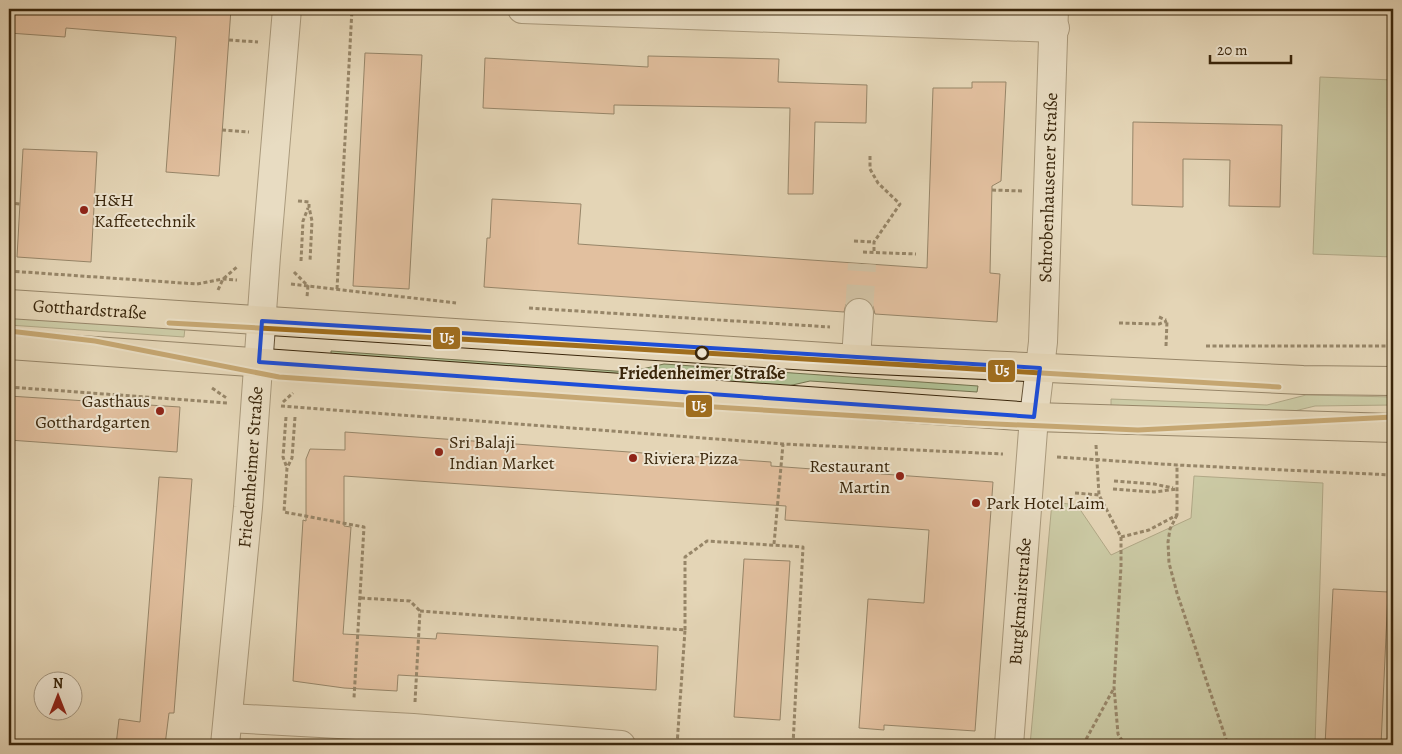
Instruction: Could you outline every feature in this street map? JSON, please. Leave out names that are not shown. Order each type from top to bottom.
[{"type":"main road","name":"Gotthardstraße","points":[[9,304],[856,359],[1303,380],[1393,382]]},
{"type":"main road","points":[[9,345],[1034,417],[1393,428]]},
{"type":"street","name":"Friedenheimer Straße","points":[[226,745],[248,507],[287,9]]},
{"type":"street","points":[[522,9],[1054,18]]},
{"type":"street","name":"Schrobenhausener Straße","points":[[1040,368],[1043,342],[1054,18]]},
{"type":"street","points":[[856,359],[859,313]]},
{"type":"street","name":"Burgkmairstraße","points":[[1009,745],[1034,417],[1040,368]]},
{"type":"street","points":[[229,718],[413,728],[621,745]]},
{"type":"path","points":[[337,289],[352,9]]},
{"type":"path","points":[[261,42],[262,34]]},
{"type":"path","points":[[870,156],[870,169],[878,183],[900,204],[874,242],[874,253]]},
{"type":"path","points":[[298,201],[309,202],[312,221],[310,261]]},
{"type":"path","points":[[9,203],[20,204]]},
{"type":"path","points":[[301,261],[303,221],[309,208]]},
{"type":"path","points":[[854,241],[874,242]]},
{"type":"path","points":[[862,252],[916,254]]},
{"type":"path","points":[[213,318],[215,297],[223,279],[241,262]]},
{"type":"path","points":[[9,271],[198,284],[223,279],[308,286]]},
{"type":"path","points":[[1159,317],[1167,321]]},
{"type":"path","points":[[1119,323],[1159,324],[1167,321]]},
{"type":"path","points":[[1166,346],[1167,321]]},
{"type":"path","points":[[9,387],[234,403],[208,385],[210,359]]},
{"type":"path","points":[[302,408],[783,444],[1393,475]]},
{"type":"path","points":[[286,417],[283,457],[287,468]]},
{"type":"path","points":[[295,417],[292,458],[287,468],[284,512],[364,527],[352,725]]},
{"type":"path","points":[[774,544],[783,444]]},
{"type":"path","points":[[1096,446],[1100,495],[1121,537],[1114,687],[1118,734],[1125,745]]},
{"type":"path","points":[[1176,465],[1177,515],[1170,529],[1168,542],[1169,563],[1180,603],[1228,745]]},
{"type":"path","points":[[1114,481],[1154,484],[1176,489]]},
{"type":"path","points":[[1113,489],[1154,492],[1176,489]]},
{"type":"path","points":[[1075,493],[1100,495]]},
{"type":"path","points":[[1121,537],[1149,530],[1177,515]]},
{"type":"path","points":[[677,745],[685,630],[686,557],[707,541],[803,547],[793,745]]},
{"type":"path","points":[[361,598],[410,600],[420,611],[685,630]]},
{"type":"path","points":[[413,728],[420,611]]},
{"type":"path","points":[[1083,745],[1114,687]]},
{"type":"highlighted area","points":[[262,321],[1040,368],[1034,417],[259,362]]},
{"type":"green space","points":[[1320,77],[1393,80],[1393,257],[1313,254]]},
{"type":"green space","points":[[9,318],[185,328],[184,337],[9,325]]},
{"type":"green space","points":[[331,351],[629,372],[664,364],[978,386],[977,392],[810,381],[775,389],[331,359]]},
{"type":"green space","points":[[1306,395],[1393,397],[1393,405],[1315,406],[1270,417],[1111,410],[1111,399],[1267,405]]},
{"type":"green space","points":[[1194,476],[1323,483],[1315,745],[1030,745],[1052,502],[1077,505],[1111,555],[1191,518]]},
{"type":"building","points":[[9,9],[231,9],[219,176],[166,172],[176,37],[66,28],[65,37],[9,33]]},
{"type":"building","points":[[365,53],[422,55],[409,289],[353,286]]},
{"type":"building","points":[[648,56],[779,59],[778,82],[867,85],[866,123],[815,122],[813,194],[788,194],[790,108],[614,105],[614,114],[483,108],[485,58],[648,67]]},
{"type":"building","points":[[972,82],[1006,82],[1001,181],[992,186],[990,273],[1000,274],[997,322],[875,314],[873,306],[868,300],[860,298],[852,299],[846,304],[844,312],[484,287],[487,238],[490,238],[492,199],[581,204],[578,244],[927,268],[933,88],[972,88]]},
{"type":"building","points":[[1133,122],[1282,125],[1280,207],[1229,206],[1230,160],[1183,159],[1183,207],[1132,205]]},
{"type":"building","points":[[23,149],[97,152],[91,262],[17,257]]},
{"type":"building","points":[[9,396],[180,407],[177,452],[9,440]]},
{"type":"building","points":[[345,432],[771,462],[771,466],[993,482],[975,731],[884,725],[884,730],[859,728],[868,599],[924,603],[929,530],[785,520],[786,506],[344,476],[344,526],[351,527],[343,634],[436,639],[437,633],[658,646],[656,690],[398,675],[397,691],[344,688],[293,681],[303,520],[306,521],[306,459],[310,449],[345,450]]},
{"type":"building","points":[[159,477],[192,479],[174,713],[169,713],[165,745],[116,745],[119,719],[140,722]]},
{"type":"building","points":[[744,559],[790,561],[780,720],[734,717]]},
{"type":"building","points":[[1333,589],[1388,592],[1381,745],[1325,745]]},
{"type":"tunnel","points":[[859,313],[862,264]]},
{"type":"transit line","name":"U5","points":[[169,323],[1279,387]]},
{"type":"transit line","name":"U5","points":[[9,331],[95,341],[279,377],[698,406],[974,423],[1138,430],[1393,417]]},
{"type":"place","name":"H&H Kaffeetechnik","points":[[84,210]]},
{"type":"place","name":"Friedenheimer Straße","points":[[702,353]]},
{"type":"place","name":"Gasthaus Gotthardgarten","points":[[160,411]]},
{"type":"place","name":"Sri Balaji Indian Market","points":[[439,452]]},
{"type":"place","name":"Riviera Pizza","points":[[633,458]]},
{"type":"place","name":"Restaurant Martin","points":[[900,476]]},
{"type":"place","name":"Park Hotel Laim","points":[[976,503]]}]
